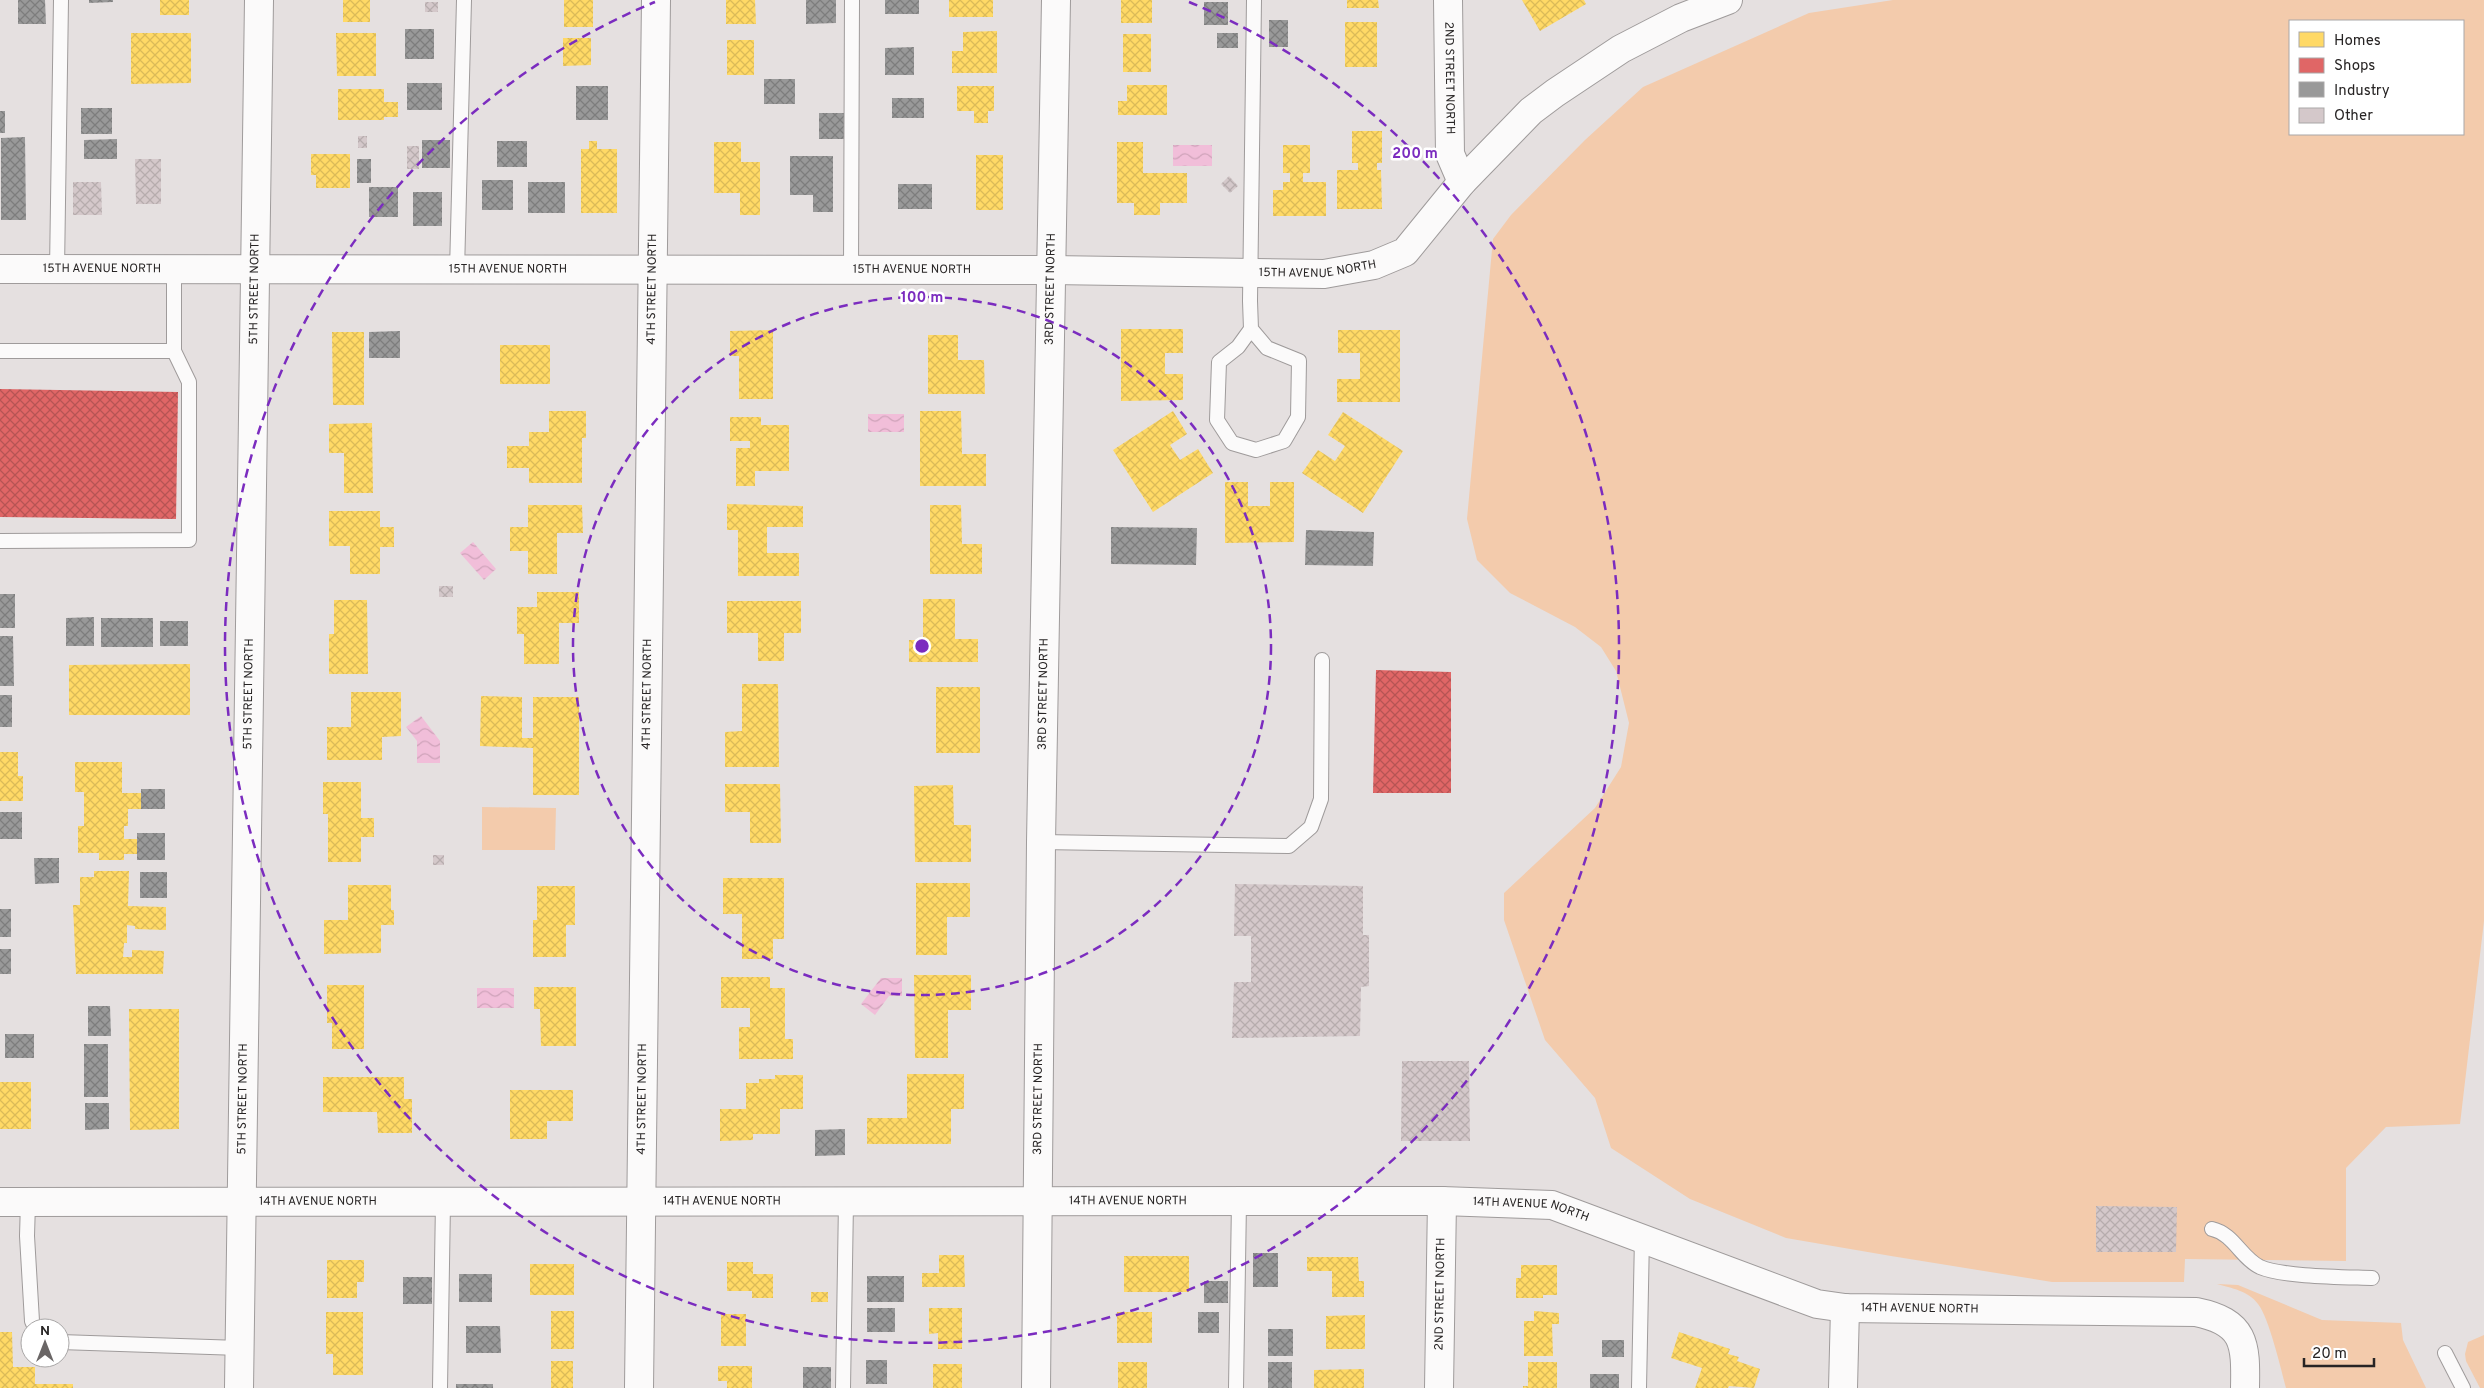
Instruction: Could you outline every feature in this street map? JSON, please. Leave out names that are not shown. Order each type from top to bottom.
[{"type":"street","name":"5TH STREET NORTH","points":[[239,1388],[260,0]]},
{"type":"street","name":"4TH STREET NORTH","points":[[638,1388],[656,0]]},
{"type":"street","name":"3RD STREET NORTH","points":[[1036,1388],[1041,842],[1056,0]]},
{"type":"street","name":"2ND STREET NORTH","points":[[1448,0],[1450,154],[1462,182]]},
{"type":"street","name":"15TH AVENUE NORTH","points":[[0,269],[457,271],[1051,270],[1324,274],[1374,265],[1405,252],[1462,182],[1531,111],[1621,49],[1682,18],[1728,0]]},
{"type":"street","name":"2ND STREET NORTH","points":[[1439,1388],[1442,1201]]},
{"type":"street","name":"14TH AVENUE NORTH","points":[[0,1202],[1442,1201],[1552,1205],[1642,1237],[1817,1304],[1845,1308],[2196,1312],[2217,1316],[2233,1327],[2242,1338],[2246,1353],[2245,1388]]},
{"type":"street","points":[[1843,1388],[1845,1308]]},
{"type":"lane","points":[[57,270],[61,0]]},
{"type":"lane","points":[[457,271],[464,0]]},
{"type":"lane","points":[[851,271],[852,0]]},
{"type":"lane","points":[[1251,328],[1267,348],[1299,362],[1298,417],[1284,441],[1256,450],[1232,443],[1218,420],[1219,362],[1238,347],[1251,328],[1254,0]]},
{"type":"lane","points":[[0,540],[189,540],[189,382],[174,351],[174,270]]},
{"type":"lane","points":[[0,351],[174,351]]},
{"type":"lane","points":[[1041,842],[1289,846],[1311,827],[1321,799],[1322,660]]},
{"type":"lane","points":[[28,1202],[32,1318]]},
{"type":"lane","points":[[440,1388],[443,1202]]},
{"type":"lane","points":[[842,1388],[846,1202]]},
{"type":"lane","points":[[1236,1388],[1239,1202]]},
{"type":"lane","points":[[2212,1230],[2220,1231],[2231,1239],[2260,1266],[2308,1274],[2372,1278]]},
{"type":"lane","points":[[1639,1388],[1642,1237]]},
{"type":"lane","points":[[70,1342],[240,1348]]},
{"type":"lane","points":[[2446,1353],[2463,1388]]},
{"type":"shaded area","points":[[1893,0],[2484,0],[2484,921],[2460,1124],[2386,1127],[2346,1168],[2346,1261],[2185,1259],[2184,1282],[2052,1282],[1786,1238],[1690,1199],[1611,1148],[1595,1098],[1545,1040],[1504,920],[1504,893],[1595,808],[1621,767],[1629,723],[1616,671],[1601,647],[1575,627],[1510,593],[1477,560],[1467,519],[1493,239],[1511,215],[1585,140],[1643,87],[1809,13]]},
{"type":"shaded area","points":[[482,807],[556,808],[555,850],[482,850]]},
{"type":"shaded area","points":[[2217,1284],[2238,1285],[2322,1320],[2401,1323],[2403,1340],[2426,1388],[2286,1388],[2266,1320],[2258,1304],[2245,1293]]},
{"type":"shaded area","points":[[2484,1335],[2484,1388],[2480,1388],[2466,1361],[2465,1354],[2468,1342]]},
{"type":"water","points":[[1173,145],[1212,145],[1212,166],[1173,166]]},
{"type":"water","points":[[868,414],[904,414],[904,432],[868,432]]},
{"type":"water","points":[[473,542],[496,569],[484,580],[460,553]]},
{"type":"water","points":[[421,716],[440,741],[440,763],[417,763],[417,741],[406,727]]},
{"type":"water","points":[[881,978],[902,978],[902,996],[889,996],[875,1015],[861,1004]]},
{"type":"water","points":[[477,988],[514,988],[514,1008],[477,1008]]},
{"type":"building: Homes","points":[[160,0],[189,0],[189,15],[160,15]]},
{"type":"building: Homes","points":[[343,0],[370,0],[370,22],[343,22]]},
{"type":"building: Homes","points":[[564,0],[593,0],[593,27],[564,27]]},
{"type":"building: Homes","points":[[726,0],[755,0],[756,24],[726,24]]},
{"type":"building: Homes","points":[[949,0],[993,0],[993,17],[949,17]]},
{"type":"building: Homes","points":[[1121,0],[1152,0],[1152,23],[1121,23]]},
{"type":"building: Homes","points":[[1347,0],[1378,0],[1379,8],[1347,8]]},
{"type":"building: Homes","points":[[1522,0],[1584,0],[1586,4],[1540,31]]},
{"type":"building: Homes","points":[[1345,22],[1377,22],[1377,67],[1345,67]]},
{"type":"building: Homes","points":[[997,31],[997,73],[952,73],[952,51],[963,51],[963,32]]},
{"type":"building: Homes","points":[[131,33],[191,33],[191,83],[131,84]]},
{"type":"building: Homes","points":[[336,33],[376,33],[376,76],[337,76]]},
{"type":"building: Homes","points":[[1123,34],[1151,34],[1151,72],[1123,72]]},
{"type":"building: Homes","points":[[563,38],[591,38],[591,65],[563,66]]},
{"type":"building: Homes","points":[[727,40],[754,40],[754,75],[727,75]]},
{"type":"building: Homes","points":[[1127,85],[1167,85],[1167,115],[1118,115],[1118,101],[1127,101]]},
{"type":"building: Homes","points":[[957,86],[994,86],[994,111],[988,111],[988,123],[974,123],[974,111],[957,111]]},
{"type":"building: Homes","points":[[338,89],[384,89],[384,102],[398,102],[398,117],[384,117],[384,120],[338,120]]},
{"type":"building: Homes","points":[[1352,131],[1382,131],[1382,163],[1377,163],[1377,170],[1381,170],[1382,209],[1337,209],[1337,170],[1358,170],[1358,163],[1352,163]]},
{"type":"building: Homes","points":[[589,141],[597,141],[597,149],[617,149],[617,213],[581,213],[581,149],[589,149]]},
{"type":"building: Homes","points":[[714,142],[741,142],[741,162],[760,162],[760,215],[740,215],[740,193],[714,193]]},
{"type":"building: Homes","points":[[1117,142],[1143,142],[1143,173],[1187,173],[1187,203],[1160,203],[1160,215],[1134,215],[1134,203],[1117,203]]},
{"type":"building: Homes","points":[[1283,145],[1310,145],[1310,173],[1303,173],[1303,182],[1326,182],[1326,216],[1273,216],[1273,190],[1283,190],[1283,182],[1290,182],[1290,173],[1283,173]]},
{"type":"building: Homes","points":[[311,154],[350,154],[350,188],[316,188],[316,175],[311,175]]},
{"type":"building: Homes","points":[[976,155],[1003,155],[1003,210],[976,210]]},
{"type":"building: Homes","points":[[1121,329],[1183,329],[1183,353],[1165,353],[1165,374],[1183,374],[1183,400],[1121,401]]},
{"type":"building: Homes","points":[[773,330],[773,399],[739,399],[739,356],[730,356],[730,331]]},
{"type":"building: Homes","points":[[1338,330],[1400,330],[1400,402],[1337,402],[1337,379],[1360,379],[1360,353],[1338,353]]},
{"type":"building: Homes","points":[[332,332],[364,332],[364,405],[333,405]]},
{"type":"building: Homes","points":[[928,335],[958,335],[958,360],[984,360],[985,394],[928,394]]},
{"type":"building: Homes","points":[[500,345],[550,345],[550,384],[500,384]]},
{"type":"building: Homes","points":[[549,411],[586,411],[586,438],[582,438],[582,483],[529,483],[529,468],[507,468],[507,446],[529,446],[529,432],[549,432]]},
{"type":"building: Homes","points":[[920,411],[961,411],[962,454],[986,454],[986,486],[920,486]]},
{"type":"building: Homes","points":[[1173,411],[1187,434],[1170,445],[1180,460],[1198,449],[1213,473],[1153,512],[1113,450]]},
{"type":"building: Homes","points":[[1343,412],[1403,451],[1363,513],[1302,473],[1318,450],[1335,461],[1345,446],[1328,435]]},
{"type":"building: Homes","points":[[730,417],[761,417],[761,425],[789,425],[789,471],[755,471],[755,486],[736,486],[736,448],[750,448],[750,441],[730,441]]},
{"type":"building: Homes","points":[[372,423],[373,493],[344,493],[344,453],[329,453],[329,424]]},
{"type":"building: Homes","points":[[1225,482],[1248,482],[1248,506],[1270,506],[1270,482],[1294,482],[1294,542],[1225,543]]},
{"type":"building: Homes","points":[[727,504],[803,506],[803,527],[767,527],[767,553],[799,553],[799,576],[738,576],[738,530],[727,530]]},
{"type":"building: Homes","points":[[528,505],[582,505],[583,533],[557,533],[557,574],[528,574],[528,551],[510,551],[510,527],[528,527]]},
{"type":"building: Homes","points":[[930,505],[961,505],[962,544],[982,544],[982,574],[930,574]]},
{"type":"building: Homes","points":[[329,511],[380,511],[380,527],[394,527],[394,547],[380,547],[380,574],[350,574],[350,546],[329,546]]},
{"type":"building: Homes","points":[[537,592],[579,592],[579,623],[559,623],[559,664],[524,664],[524,634],[517,634],[517,607],[537,607]]},
{"type":"building: Homes","points":[[923,599],[955,599],[955,639],[978,639],[978,662],[909,662],[909,640],[923,640]]},
{"type":"building: Homes","points":[[334,600],[367,600],[368,674],[329,674],[329,634],[334,634]]},
{"type":"building: Homes","points":[[727,601],[801,601],[801,633],[784,633],[784,661],[758,661],[758,633],[727,633]]},
{"type":"building: Homes","points":[[190,664],[190,715],[69,715],[69,665]]},
{"type":"building: Homes","points":[[742,684],[778,684],[779,767],[725,767],[725,732],[742,731]]},
{"type":"building: Homes","points":[[936,687],[980,687],[980,753],[936,753]]},
{"type":"building: Homes","points":[[351,692],[401,692],[401,736],[382,737],[382,760],[327,760],[327,727],[351,727]]},
{"type":"building: Homes","points":[[481,696],[522,697],[522,738],[533,738],[533,697],[579,697],[579,795],[533,795],[533,748],[480,746]]},
{"type":"building: Homes","points":[[0,752],[18,752],[18,776],[23,776],[23,801],[0,801]]},
{"type":"building: Homes","points":[[75,762],[122,762],[122,793],[141,793],[141,809],[128,809],[128,826],[124,826],[124,839],[137,839],[137,854],[124,854],[124,860],[99,860],[99,853],[78,853],[78,826],[84,826],[84,792],[75,792]]},
{"type":"building: Homes","points":[[323,782],[361,782],[361,818],[374,818],[374,837],[361,837],[361,862],[328,862],[328,814],[323,814]]},
{"type":"building: Homes","points":[[725,784],[780,784],[781,843],[750,843],[750,812],[725,812]]},
{"type":"building: Homes","points":[[953,785],[954,825],[971,825],[971,862],[915,862],[914,786]]},
{"type":"building: Homes","points":[[94,871],[129,871],[128,906],[166,907],[166,930],[135,929],[135,926],[127,925],[127,943],[124,943],[123,957],[132,957],[132,950],[164,951],[163,974],[76,974],[73,905],[80,905],[80,877],[94,877]]},
{"type":"building: Homes","points":[[723,878],[784,878],[784,939],[773,939],[773,959],[742,959],[742,914],[723,914]]},
{"type":"building: Homes","points":[[916,883],[970,883],[970,917],[947,917],[947,955],[916,955]]},
{"type":"building: Homes","points":[[348,885],[391,885],[391,910],[394,910],[394,925],[381,925],[381,953],[324,954],[324,920],[348,920]]},
{"type":"building: Homes","points":[[537,886],[575,886],[575,925],[566,925],[566,957],[533,957],[533,920],[537,920]]},
{"type":"building: Homes","points":[[914,975],[971,975],[971,1010],[948,1010],[948,1058],[915,1058]]},
{"type":"building: Homes","points":[[721,977],[770,977],[770,988],[785,988],[785,1039],[793,1039],[793,1059],[739,1059],[739,1027],[750,1027],[750,1008],[721,1008]]},
{"type":"building: Homes","points":[[327,985],[364,985],[364,1049],[332,1049],[332,1023],[327,1023]]},
{"type":"building: Homes","points":[[534,987],[576,987],[576,1046],[541,1046],[540,1009],[534,1009]]},
{"type":"building: Homes","points":[[129,1009],[179,1009],[179,1129],[130,1130]]},
{"type":"building: Homes","points":[[907,1074],[964,1074],[964,1109],[951,1109],[951,1144],[867,1144],[867,1118],[907,1118]]},
{"type":"building: Homes","points":[[775,1075],[803,1075],[803,1109],[780,1109],[780,1134],[753,1134],[753,1140],[720,1141],[720,1109],[746,1109],[746,1083],[759,1083],[759,1079],[775,1079]]},
{"type":"building: Homes","points":[[323,1077],[404,1077],[404,1099],[412,1099],[412,1133],[378,1133],[377,1112],[323,1112]]},
{"type":"building: Homes","points":[[0,1082],[31,1082],[31,1129],[0,1129]]},
{"type":"building: Homes","points":[[510,1090],[573,1090],[573,1121],[547,1121],[547,1139],[510,1139]]},
{"type":"building: Homes","points":[[939,1255],[964,1255],[965,1287],[922,1287],[922,1273],[939,1273]]},
{"type":"building: Homes","points":[[1124,1256],[1189,1256],[1189,1292],[1124,1292]]},
{"type":"building: Homes","points":[[1307,1257],[1358,1257],[1359,1281],[1364,1281],[1364,1297],[1332,1297],[1332,1271],[1307,1271]]},
{"type":"building: Homes","points":[[327,1260],[364,1260],[364,1282],[357,1282],[357,1298],[327,1298]]},
{"type":"building: Homes","points":[[727,1262],[753,1262],[753,1274],[773,1274],[773,1298],[752,1298],[752,1291],[727,1291]]},
{"type":"building: Homes","points":[[530,1264],[574,1264],[574,1295],[530,1295]]},
{"type":"building: Homes","points":[[1521,1265],[1557,1265],[1557,1295],[1543,1295],[1543,1298],[1516,1298],[1516,1278],[1521,1278]]},
{"type":"building: Homes","points":[[811,1292],[828,1292],[828,1302],[811,1302]]},
{"type":"building: Homes","points":[[929,1308],[962,1308],[962,1349],[938,1349],[938,1333],[929,1334]]},
{"type":"building: Homes","points":[[551,1311],[574,1311],[574,1349],[551,1349]]},
{"type":"building: Homes","points":[[1534,1311],[1559,1313],[1559,1324],[1552,1324],[1553,1356],[1524,1356],[1524,1321],[1534,1321]]},
{"type":"building: Homes","points":[[326,1312],[363,1312],[363,1375],[333,1375],[333,1354],[326,1354]]},
{"type":"building: Homes","points":[[1117,1312],[1152,1312],[1152,1343],[1117,1343]]},
{"type":"building: Homes","points":[[721,1314],[746,1314],[746,1346],[721,1346]]},
{"type":"building: Homes","points":[[1365,1315],[1365,1349],[1326,1349],[1326,1316]]},
{"type":"building: Homes","points":[[0,1332],[12,1332],[13,1367],[35,1368],[35,1384],[73,1384],[73,1388],[0,1388]]},
{"type":"building: Homes","points":[[1679,1332],[1730,1349],[1728,1354],[1739,1357],[1737,1361],[1760,1369],[1754,1388],[1729,1386],[1728,1388],[1695,1388],[1702,1368],[1671,1358]]},
{"type":"building: Homes","points":[[551,1361],[573,1361],[573,1388],[551,1388]]},
{"type":"building: Homes","points":[[1118,1362],[1147,1362],[1147,1388],[1118,1388]]},
{"type":"building: Homes","points":[[1528,1362],[1557,1362],[1557,1388],[1523,1388],[1523,1386],[1528,1386]]},
{"type":"building: Homes","points":[[933,1364],[962,1364],[962,1388],[933,1388]]},
{"type":"building: Homes","points":[[718,1366],[752,1366],[752,1388],[727,1388],[727,1381],[718,1381]]},
{"type":"building: Homes","points":[[1364,1369],[1364,1388],[1314,1388],[1314,1370]]},
{"type":"building: Shops","points":[[0,389],[178,392],[176,519],[0,517]]},
{"type":"building: Shops","points":[[1376,670],[1451,672],[1451,793],[1373,793]]},
{"type":"building: Industry","points":[[18,0],[45,0],[46,24],[18,24]]},
{"type":"building: Industry","points":[[89,0],[113,0],[113,2],[89,3]]},
{"type":"building: Industry","points":[[806,0],[836,0],[836,23],[806,24]]},
{"type":"building: Industry","points":[[885,0],[919,0],[919,14],[885,14]]},
{"type":"building: Industry","points":[[1204,2],[1228,2],[1228,25],[1204,25]]},
{"type":"building: Industry","points":[[1269,20],[1288,20],[1288,47],[1269,47]]},
{"type":"building: Industry","points":[[405,29],[434,29],[434,59],[405,59]]},
{"type":"building: Industry","points":[[1217,33],[1238,33],[1238,48],[1217,48]]},
{"type":"building: Industry","points":[[914,47],[914,75],[885,75],[885,48]]},
{"type":"building: Industry","points":[[764,79],[795,79],[795,104],[764,104]]},
{"type":"building: Industry","points":[[407,83],[442,83],[442,110],[407,110]]},
{"type":"building: Industry","points":[[576,86],[608,86],[608,120],[576,120]]},
{"type":"building: Industry","points":[[892,98],[924,98],[924,118],[892,118]]},
{"type":"building: Industry","points":[[81,108],[112,108],[112,134],[81,134]]},
{"type":"building: Industry","points":[[0,111],[5,111],[5,133],[0,133]]},
{"type":"building: Industry","points":[[819,113],[847,113],[847,139],[819,139]]},
{"type":"building: Industry","points":[[25,137],[26,220],[1,220],[1,138]]},
{"type":"building: Industry","points":[[117,139],[117,159],[84,159],[84,140]]},
{"type":"building: Industry","points":[[422,140],[450,140],[450,168],[422,168]]},
{"type":"building: Industry","points":[[497,141],[527,141],[527,167],[497,167]]},
{"type":"building: Industry","points":[[790,156],[833,156],[833,212],[813,212],[813,195],[790,195]]},
{"type":"building: Industry","points":[[357,159],[371,159],[371,183],[357,183]]},
{"type":"building: Industry","points":[[482,180],[513,180],[513,210],[482,210]]},
{"type":"building: Industry","points":[[528,182],[565,182],[565,213],[528,213]]},
{"type":"building: Industry","points":[[898,184],[932,184],[932,209],[898,209]]},
{"type":"building: Industry","points":[[369,187],[398,187],[398,217],[369,217]]},
{"type":"building: Industry","points":[[413,192],[442,192],[442,226],[413,226]]},
{"type":"building: Industry","points":[[400,331],[400,358],[369,358],[369,332]]},
{"type":"building: Industry","points":[[1111,527],[1197,528],[1196,565],[1111,564]]},
{"type":"building: Industry","points":[[1306,530],[1374,532],[1373,566],[1305,565]]},
{"type":"building: Industry","points":[[0,594],[15,594],[15,628],[0,628]]},
{"type":"building: Industry","points":[[94,617],[94,646],[66,646],[66,618]]},
{"type":"building: Industry","points":[[101,618],[153,618],[153,647],[101,647]]},
{"type":"building: Industry","points":[[160,621],[188,621],[188,646],[160,646]]},
{"type":"building: Industry","points":[[0,636],[13,636],[14,686],[0,686]]},
{"type":"building: Industry","points":[[0,695],[12,695],[12,727],[0,727]]},
{"type":"building: Industry","points":[[141,789],[165,789],[165,809],[141,809]]},
{"type":"building: Industry","points":[[0,812],[22,812],[22,839],[0,839]]},
{"type":"building: Industry","points":[[137,833],[165,833],[165,860],[137,860]]},
{"type":"building: Industry","points":[[34,858],[59,858],[59,883],[35,884]]},
{"type":"building: Industry","points":[[140,872],[167,872],[167,898],[140,898]]},
{"type":"building: Industry","points":[[0,909],[11,909],[11,937],[0,937]]},
{"type":"building: Industry","points":[[0,949],[11,949],[11,974],[0,974]]},
{"type":"building: Industry","points":[[88,1006],[110,1006],[111,1036],[88,1036]]},
{"type":"building: Industry","points":[[5,1034],[34,1034],[34,1058],[5,1058]]},
{"type":"building: Industry","points":[[84,1044],[108,1044],[108,1097],[84,1097]]},
{"type":"building: Industry","points":[[85,1103],[109,1103],[109,1129],[85,1130]]},
{"type":"building: Industry","points":[[845,1129],[845,1155],[815,1156],[815,1130]]},
{"type":"building: Industry","points":[[1253,1253],[1278,1253],[1278,1287],[1253,1287]]},
{"type":"building: Industry","points":[[459,1274],[492,1274],[492,1302],[459,1302]]},
{"type":"building: Industry","points":[[867,1276],[904,1276],[904,1302],[867,1302]]},
{"type":"building: Industry","points":[[403,1277],[432,1277],[432,1304],[403,1304]]},
{"type":"building: Industry","points":[[1204,1281],[1228,1281],[1228,1303],[1204,1303]]},
{"type":"building: Industry","points":[[867,1308],[895,1308],[895,1332],[867,1332]]},
{"type":"building: Industry","points":[[1198,1312],[1219,1312],[1219,1333],[1198,1333]]},
{"type":"building: Industry","points":[[466,1326],[500,1326],[501,1353],[466,1353]]},
{"type":"building: Industry","points":[[1268,1329],[1293,1329],[1293,1356],[1268,1356]]},
{"type":"building: Industry","points":[[1602,1340],[1624,1340],[1624,1357],[1602,1357]]},
{"type":"building: Industry","points":[[866,1360],[887,1360],[887,1384],[866,1384]]},
{"type":"building: Industry","points":[[1268,1362],[1292,1362],[1292,1388],[1268,1388]]},
{"type":"building: Industry","points":[[803,1367],[831,1367],[831,1388],[803,1388]]},
{"type":"building: Industry","points":[[1590,1374],[1619,1374],[1619,1388],[1590,1388]]},
{"type":"building: Industry","points":[[456,1384],[493,1384],[493,1388],[456,1388]]},
{"type":"building: Other","points":[[425,2],[438,2],[438,12],[425,12]]},
{"type":"building: Other","points":[[358,136],[367,136],[367,148],[358,148]]},
{"type":"building: Other","points":[[407,146],[419,146],[419,169],[407,169]]},
{"type":"building: Other","points":[[135,159],[161,159],[161,204],[136,204]]},
{"type":"building: Other","points":[[1229,176],[1238,186],[1230,193],[1221,184]]},
{"type":"building: Other","points":[[73,182],[101,182],[102,215],[73,215]]},
{"type":"building: Other","points":[[439,586],[453,586],[453,597],[439,597]]},
{"type":"building: Other","points":[[433,855],[444,855],[444,865],[433,865]]},
{"type":"building: Other","points":[[1235,884],[1363,886],[1363,935],[1369,935],[1369,986],[1361,987],[1360,1036],[1232,1038],[1234,982],[1251,982],[1251,936],[1234,936]]},
{"type":"building: Other","points":[[1402,1061],[1469,1061],[1470,1141],[1401,1141]]},
{"type":"building: Other","points":[[2096,1206],[2177,1207],[2176,1252],[2096,1252]]}]
